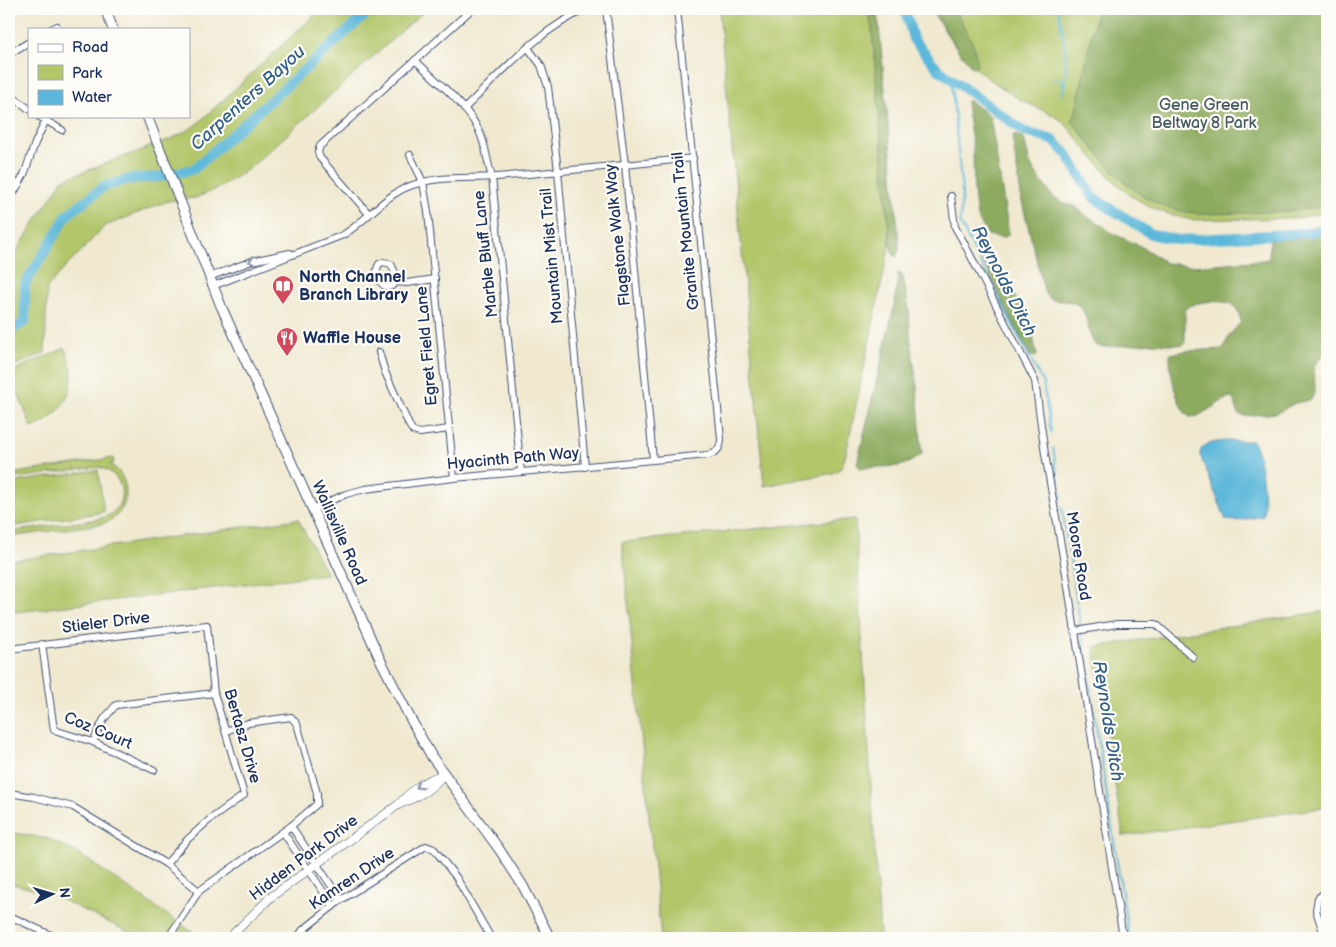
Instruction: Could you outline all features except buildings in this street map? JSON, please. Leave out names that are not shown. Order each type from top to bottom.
[{"type":"main road","points":[[105,9],[112,28]]},
{"type":"main road","name":"Wallisville Road","points":[[148,118],[211,282],[243,358],[380,659],[409,716],[444,774],[518,878],[550,938]]},
{"type":"street","points":[[369,214],[320,158],[318,152],[322,144],[472,9]]},
{"type":"street","points":[[464,109],[528,48],[560,23],[587,9]]},
{"type":"street","name":"Flagstone Walk Way","points":[[606,9],[625,165],[654,459]]},
{"type":"street","name":"Granite Mountain Trail","points":[[676,9],[721,438],[718,450]]},
{"type":"street","points":[[9,54],[28,43]]},
{"type":"street","name":"Mountain Mist Trail","points":[[528,48],[541,65],[547,82],[558,171],[585,467]]},
{"type":"street","name":"Marble Bluff Lane","points":[[415,60],[464,109],[476,125],[483,142],[492,177],[521,472]]},
{"type":"street","points":[[9,94],[28,108]]},
{"type":"street","points":[[9,201],[19,184],[47,119],[62,130]]},
{"type":"street","name":"Egret Field Lane","points":[[410,155],[423,182],[428,212],[454,478]]},
{"type":"street","points":[[211,282],[252,261],[297,252],[343,235],[398,192],[423,182],[446,177],[492,177],[693,158]]},
{"type":"street","points":[[9,178],[19,184]]},
{"type":"street","name":"Moore Road","points":[[950,196],[955,227],[964,241],[1035,381],[1045,454],[1056,507],[1076,631],[1123,938]]},
{"type":"street","points":[[396,282],[407,283],[435,279]]},
{"type":"street","points":[[379,352],[384,372],[413,432],[420,433],[449,429]]},
{"type":"street","name":"Hyacinth Path Way","points":[[312,509],[346,494],[366,489],[454,478],[712,454],[718,450]]},
{"type":"street","points":[[1076,631],[1117,624],[1156,624],[1193,656]]},
{"type":"street","name":"Stieler Drive","points":[[9,649],[207,625]]},
{"type":"street","name":"Bertasz Drive","points":[[166,864],[188,839],[208,821],[244,795],[214,693],[207,625]]},
{"type":"street","name":"Coz Court","points":[[42,644],[54,730],[93,742],[154,770]]},
{"type":"street","points":[[93,742],[104,719],[116,705],[127,702],[214,693]]},
{"type":"street","points":[[168,938],[199,891],[284,832],[317,804],[317,793],[297,724],[291,717],[248,723],[226,731]]},
{"type":"street","name":"Hidden Park Drive","points":[[231,938],[271,897],[398,805],[418,798],[434,786],[444,774]]},
{"type":"street","points":[[9,793],[74,807],[166,864],[199,891]]},
{"type":"street","points":[[291,826],[341,900]]},
{"type":"street","points":[[284,832],[333,906]]},
{"type":"street","name":"Kamren Drive","points":[[297,938],[303,930],[341,900],[426,846],[434,848],[456,877],[491,938]]},
{"type":"street","points":[[1325,938],[1316,910],[1318,898],[1327,891]]},
{"type":"street","points":[[9,918],[14,918],[57,938]]},
{"type":"street","points":[[303,930],[312,938]]},
{"type":"green space","points":[[321,9],[426,9],[250,168],[217,189],[195,198],[168,201],[105,226],[47,287],[45,353],[9,368],[9,263],[62,180],[173,138],[195,126]]},
{"type":"green space","points":[[719,9],[868,9],[872,28],[890,243],[845,458],[841,468],[833,473],[764,486]]},
{"type":"green space","points":[[868,9],[877,9],[878,16],[899,240],[899,250],[896,257],[893,254],[890,243],[872,28]]},
{"type":"green space","name":"Gene Green Beltway 8 Park","points":[[934,9],[1327,9],[1327,212],[1299,218],[1192,220],[1146,205],[1134,198],[1112,179],[1063,122],[1052,114],[1016,97],[972,65],[947,35],[932,11]]},
{"type":"green space","points":[[936,9],[955,9],[974,46],[977,65],[973,68],[960,53],[936,14]]},
{"type":"green space","name":"Gene Green Beltway 8 Park","points":[[1097,9],[1327,9],[1327,205],[1286,211],[1194,213],[1174,209],[1155,202],[1139,193],[1124,181],[1072,121],[1075,115]]},
{"type":"green space","points":[[968,100],[990,116],[1008,228],[1008,235],[1003,238],[988,235],[977,217],[974,193],[973,148],[966,104]]},
{"type":"green space","points":[[1017,135],[1024,139],[1034,171],[1053,197],[1065,204],[1075,206],[1086,216],[1112,233],[1144,248],[1166,263],[1192,266],[1264,260],[1269,259],[1270,240],[1301,239],[1327,233],[1326,352],[1314,366],[1315,390],[1311,400],[1295,403],[1277,413],[1244,416],[1238,414],[1235,401],[1229,397],[1198,416],[1190,417],[1185,413],[1175,388],[1170,354],[1185,351],[1223,349],[1229,336],[1241,322],[1239,313],[1233,304],[1208,302],[1195,304],[1185,309],[1185,342],[1183,345],[1152,343],[1096,346],[1082,309],[1074,303],[1053,300],[1045,294],[1022,202],[1012,137]]},
{"type":"green space","points":[[975,236],[979,237],[990,263],[1029,320],[1036,357],[1031,356],[1008,313],[974,239]]},
{"type":"green space","points":[[898,273],[903,276],[909,310],[922,454],[900,466],[860,468],[857,464],[895,302]]},
{"type":"green space","points":[[65,348],[72,372],[69,393],[60,408],[48,420],[32,428],[11,376],[12,371]]},
{"type":"green space","points":[[113,458],[114,463],[110,464],[123,479],[126,497],[118,514],[111,520],[101,524],[9,537],[9,532],[99,519],[109,515],[116,509],[122,493],[116,478],[109,471],[99,467],[9,479],[9,474]]},
{"type":"green space","points":[[98,470],[104,512],[9,527],[9,483]]},
{"type":"green space","points":[[298,519],[327,574],[9,613],[9,561]]},
{"type":"green space","points":[[855,519],[880,935],[852,938],[661,938],[622,542]]},
{"type":"green space","points":[[1327,611],[1327,807],[1123,836],[1094,647]]},
{"type":"green space","points":[[9,832],[49,839],[79,854],[201,938],[156,938],[130,933],[48,893],[9,883]]},
{"type":"water","points":[[1224,441],[1252,441],[1255,446],[1262,477],[1263,516],[1236,521],[1226,520],[1200,455],[1202,448],[1205,446]]},
{"type":"waterway","name":"Carpenters Bayou","points":[[9,331],[25,322],[25,284],[67,215],[103,187],[129,179],[158,177],[194,169],[372,9]]},
{"type":"waterway","name":"Carpenters Bayou","points":[[905,9],[913,39],[939,70],[1025,132],[1053,140],[1067,154],[1094,198],[1151,234],[1178,240],[1308,233],[1327,227]]},
{"type":"waterway","points":[[1058,9],[1066,64],[1062,96]]},
{"type":"waterway","name":"Reynolds Ditch","points":[[951,77],[962,192],[960,223],[1043,383],[1051,432]]},
{"type":"waterway","points":[[1053,78],[1060,80],[1063,84]]},
{"type":"waterway","name":"Carpenters Bayou","points":[[1025,132],[1029,128]]},
{"type":"waterway","name":"Reynolds Ditch","points":[[1053,448],[1061,499]]},
{"type":"waterway","name":"Reynolds Ditch","points":[[1062,507],[1129,938]]},
{"type":"place","name":"North Channel Branch Library","points":[[283,305]]},
{"type":"place","name":"Waffle House","points":[[287,357]]}]
